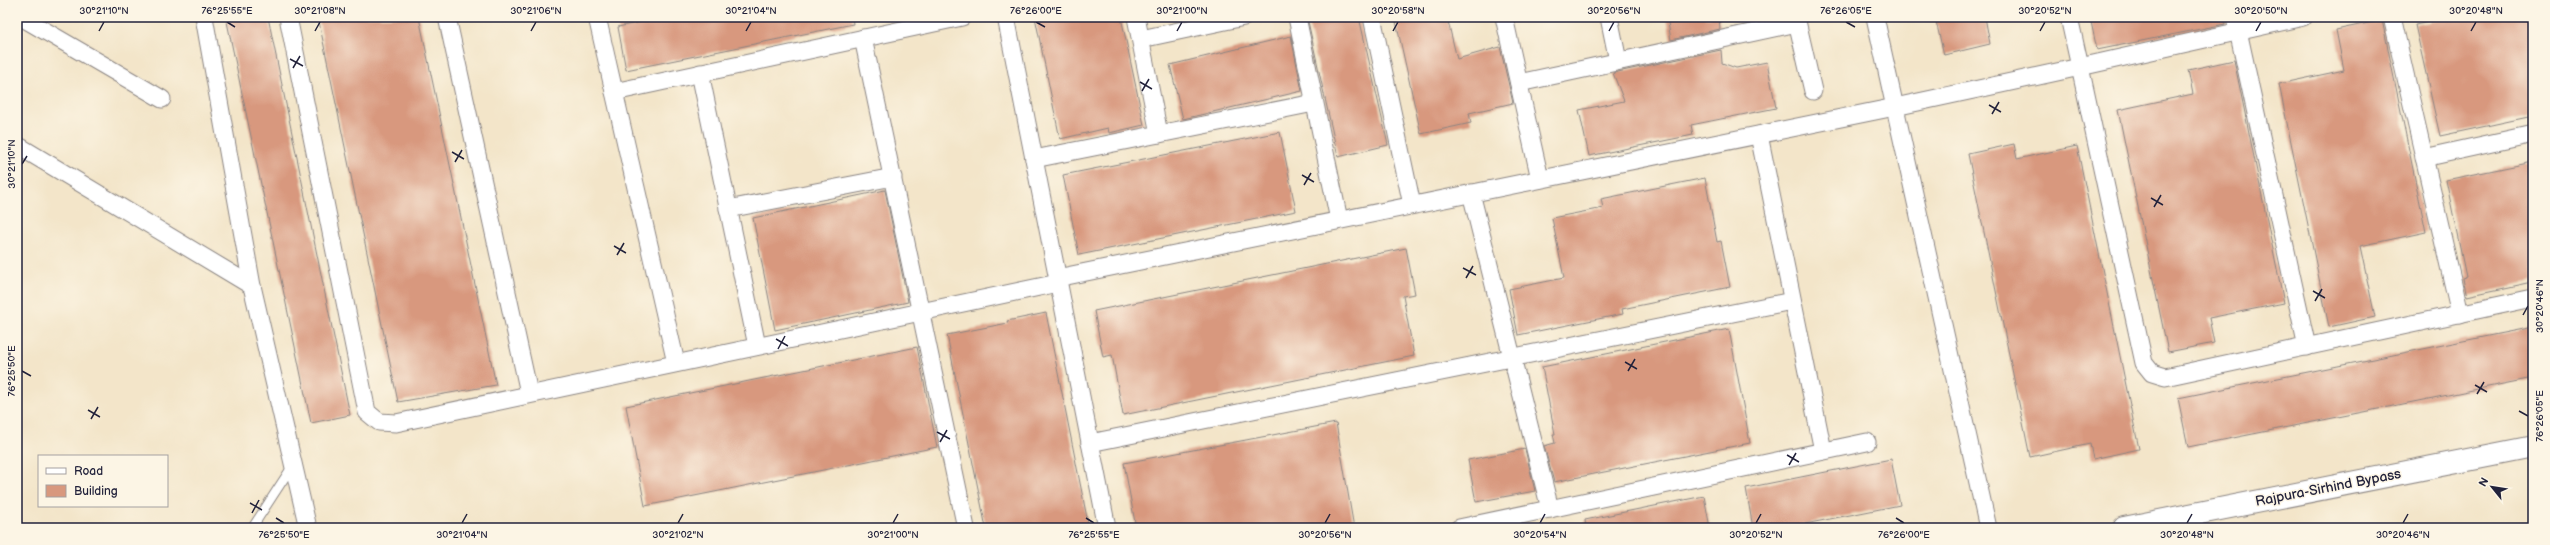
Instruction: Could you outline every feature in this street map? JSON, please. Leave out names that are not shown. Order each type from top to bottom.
[{"type":"main road","name":"Rajpura-Sirhind Bypass","points":[[2124,528],[2190,520],[2533,448]]},
{"type":"street","points":[[21,17],[162,99]]},
{"type":"street","points":[[204,17],[252,286],[308,528]]},
{"type":"street","points":[[288,17],[367,412],[379,422],[396,423],[529,393],[922,312],[1339,220],[1895,107],[2080,66],[2236,24],[2303,17]]},
{"type":"street","points":[[447,17],[529,393]]},
{"type":"street","points":[[597,17],[676,363]]},
{"type":"street","points":[[614,92],[962,17]]},
{"type":"street","points":[[1006,17],[1107,528]]},
{"type":"street","points":[[1136,17],[1159,134]]},
{"type":"street","points":[[1141,40],[1244,17]]},
{"type":"street","points":[[1296,17],[1339,220]]},
{"type":"street","points":[[1372,17],[1412,205]]},
{"type":"street","points":[[1504,17],[1540,179]]},
{"type":"street","points":[[1609,17],[1618,61]]},
{"type":"street","points":[[1875,17],[1988,528]]},
{"type":"street","points":[[2069,17],[2144,363],[2152,373],[2165,377],[2533,298]]},
{"type":"street","points":[[2392,17],[2460,314]]},
{"type":"street","points":[[1519,83],[1797,20],[1813,90]]},
{"type":"street","points":[[2236,24],[2307,347]]},
{"type":"street","points":[[863,38],[922,312],[966,528]]},
{"type":"street","points":[[700,73],[757,346]]},
{"type":"street","points":[[1034,159],[1314,103]]},
{"type":"street","points":[[2424,158],[2533,134]]},
{"type":"street","points":[[1759,135],[1823,451]]},
{"type":"street","points":[[17,145],[252,286]]},
{"type":"street","points":[[728,210],[893,177]]},
{"type":"street","points":[[1471,193],[1550,509]]},
{"type":"street","points":[[1090,443],[1792,301]]},
{"type":"street","points":[[1459,528],[1867,442]]},
{"type":"lane","points":[[252,528],[293,464]]},
{"type":"building","points":[[226,17],[268,17],[350,415],[311,423]]},
{"type":"building","points":[[318,17],[419,17],[496,385],[398,402]]},
{"type":"building","points":[[665,17],[852,17],[853,24],[626,70],[618,27]]},
{"type":"building","points":[[1035,17],[1121,17],[1144,125],[1109,133],[1108,128],[1060,139]]},
{"type":"building","points":[[1307,17],[1359,17],[1388,145],[1338,157]]},
{"type":"building","points":[[1395,17],[1447,17],[1457,59],[1500,47],[1513,103],[1469,113],[1471,123],[1421,134]]},
{"type":"building","points":[[1667,17],[1719,17],[1720,29],[1671,40]]},
{"type":"building","points":[[1935,17],[1985,17],[1990,44],[1944,55]]},
{"type":"building","points":[[2090,17],[2224,17],[2225,24],[2097,50]]},
{"type":"building","points":[[2453,17],[2533,17],[2533,116],[2440,136],[2415,25]]},
{"type":"building","points":[[2382,20],[2426,232],[2360,246],[2375,317],[2329,327],[2279,84],[2344,70],[2336,30]]},
{"type":"building","points":[[1291,36],[1302,91],[1183,119],[1170,65]]},
{"type":"building","points":[[1721,50],[1722,63],[1736,68],[1767,62],[1776,108],[1691,125],[1693,135],[1589,156],[1579,110],[1624,101],[1613,73]]},
{"type":"building","points":[[2234,60],[2284,303],[2209,318],[2214,343],[2168,352],[2118,110],[2193,94],[2188,70]]},
{"type":"building","points":[[1280,132],[1296,211],[1079,255],[1063,175]]},
{"type":"building","points":[[2014,144],[2017,159],[2077,146],[2139,449],[2093,459],[2090,444],[2030,457],[1968,154]]},
{"type":"building","points":[[2533,162],[2533,282],[2467,296],[2463,278],[2466,277],[2446,180]]},
{"type":"building","points":[[1705,178],[1717,242],[1721,241],[1730,287],[1622,309],[1623,314],[1518,335],[1509,289],[1564,278],[1552,218],[1603,208],[1601,199]]},
{"type":"building","points":[[885,190],[908,302],[775,330],[753,218]]},
{"type":"building","points":[[1406,248],[1415,294],[1403,296],[1414,356],[1123,415],[1112,355],[1103,357],[1094,311]]},
{"type":"building","points":[[1046,313],[1089,528],[986,528],[947,335],[1008,323],[1007,321]]},
{"type":"building","points":[[2533,327],[2533,378],[2188,447],[2178,398]]},
{"type":"building","points":[[1729,329],[1750,443],[1554,482],[1544,446],[1555,443],[1553,434],[1555,434],[1542,367]]},
{"type":"building","points":[[917,347],[937,447],[645,506],[626,406]]},
{"type":"building","points":[[1336,423],[1354,528],[1136,528],[1124,463]]},
{"type":"building","points":[[1525,449],[1535,491],[1476,502],[1468,460]]},
{"type":"building","points":[[1891,459],[1900,505],[1785,528],[1753,528],[1746,488]]},
{"type":"building","points":[[1704,496],[1710,528],[1586,528],[1585,520]]}]
